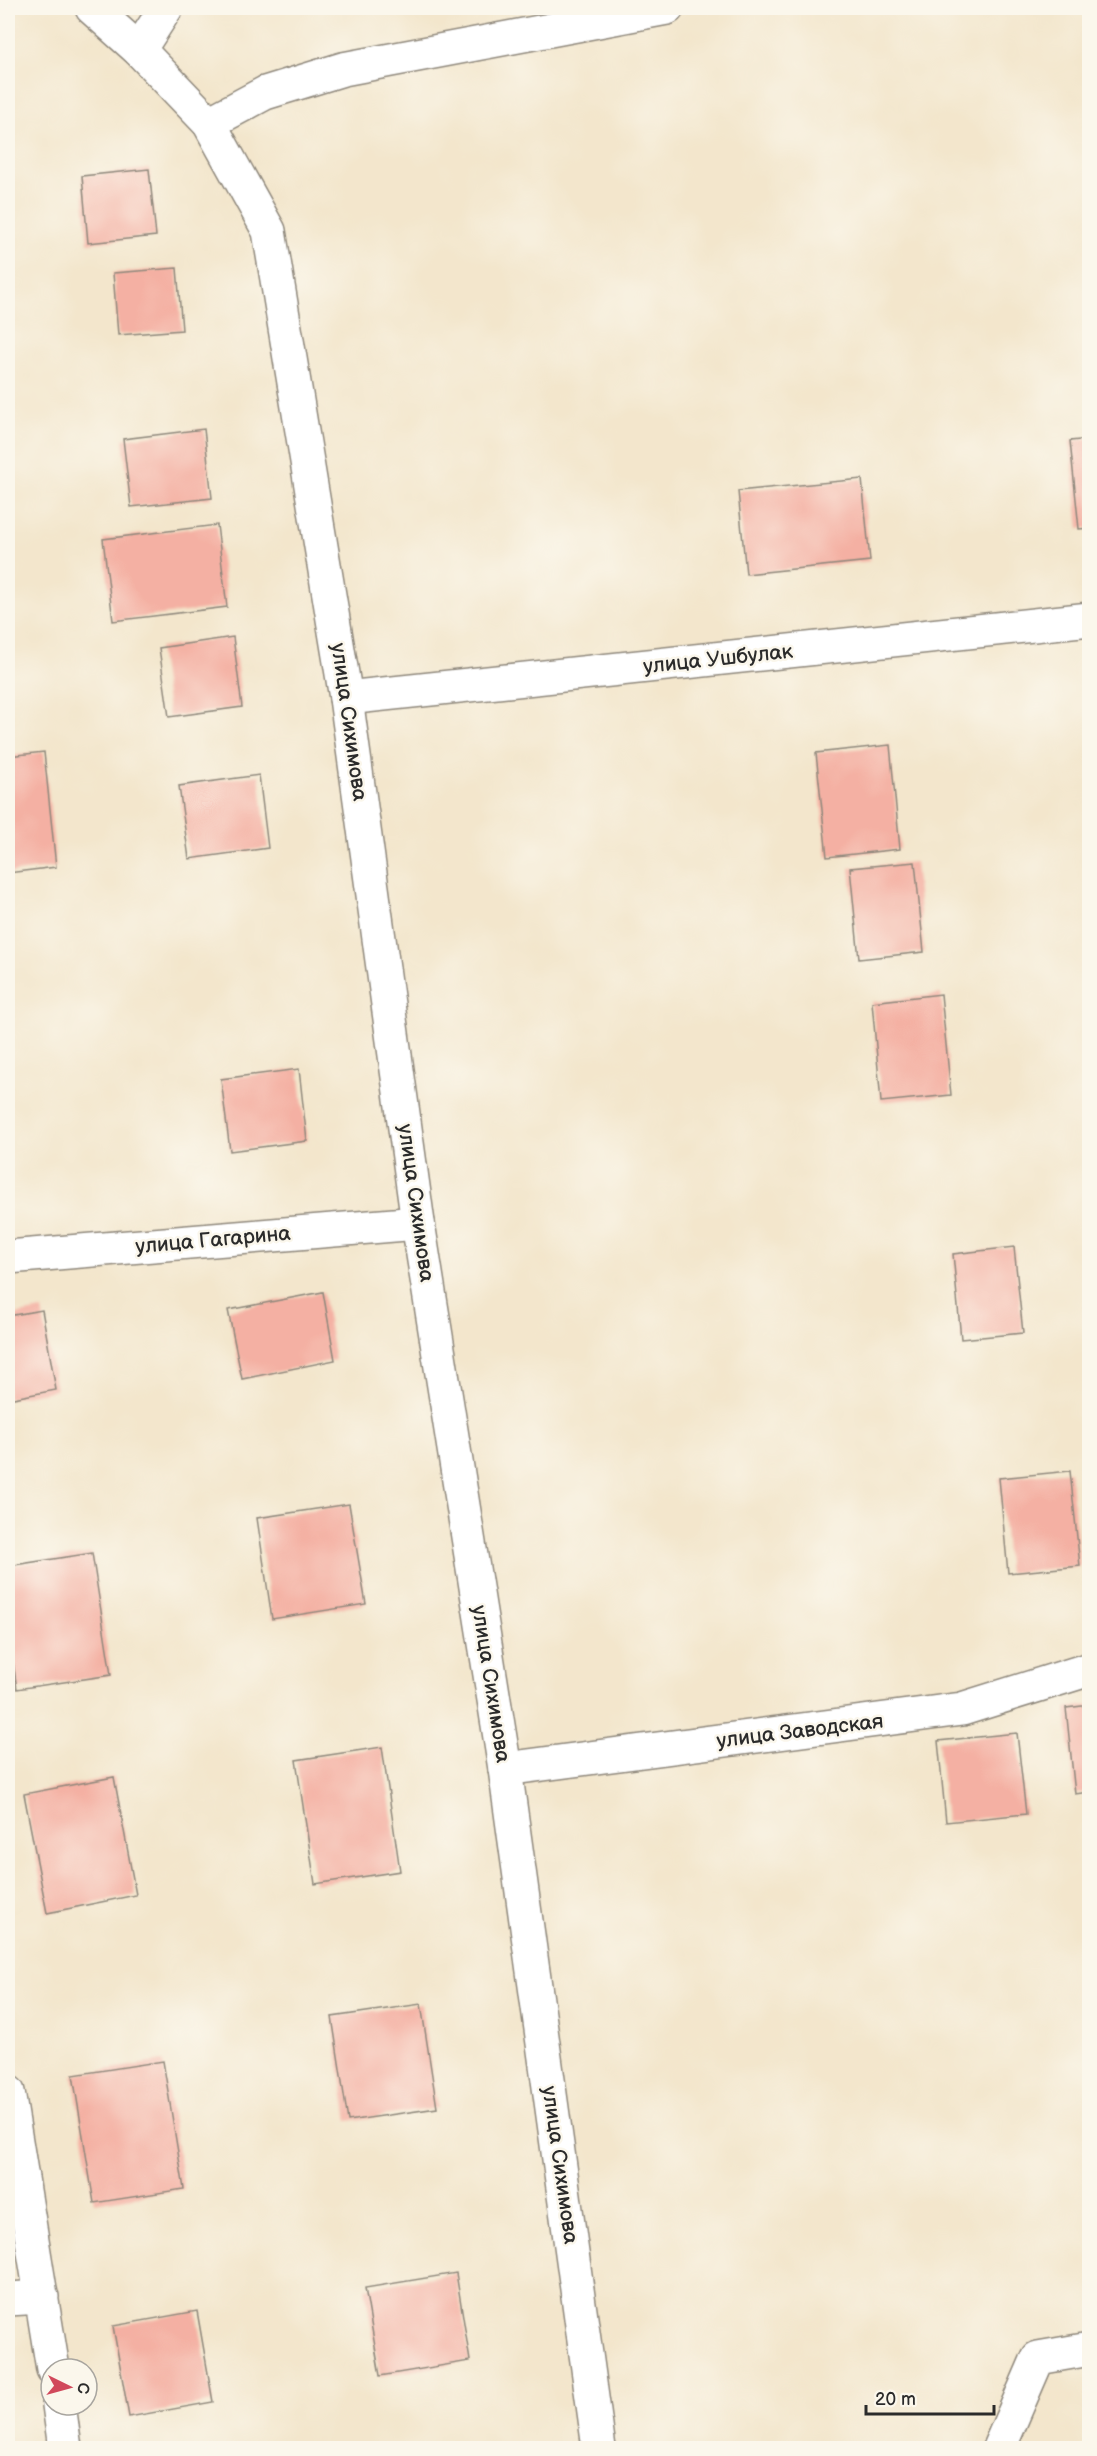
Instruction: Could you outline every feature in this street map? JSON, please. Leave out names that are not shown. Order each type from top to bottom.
[{"type":"street","name":"улица Сихимова","points":[[92,8],[139,50],[209,123],[269,231],[346,698],[418,1223],[505,1769],[599,2448]]},
{"type":"street","points":[[139,50],[166,8]]},
{"type":"street","points":[[209,123],[265,93],[343,69],[667,8]]},
{"type":"street","name":"улица Ушбулак","points":[[346,698],[1089,620]]},
{"type":"street","name":"улица Гагарина","points":[[8,1257],[418,1223]]},
{"type":"street","name":"улица Заводская","points":[[505,1769],[962,1709],[1089,1670]]},
{"type":"street","points":[[8,2092],[51,2357]]},
{"type":"street","points":[[8,2299],[42,2297]]},
{"type":"street","points":[[999,2448],[1038,2358],[1089,2349]]},
{"type":"street","points":[[60,2417],[65,2448]]},
{"type":"building","points":[[149,169],[156,236],[88,243],[82,176]]},
{"type":"building","points":[[177,268],[182,330],[118,335],[113,273]]},
{"type":"building","points":[[204,429],[212,498],[131,507],[123,439]]},
{"type":"building","points":[[1090,439],[1090,528],[1079,529],[1070,441]]},
{"type":"building","points":[[862,479],[870,561],[746,574],[738,491]]},
{"type":"building","points":[[217,525],[227,607],[113,621],[103,539]]},
{"type":"building","points":[[233,637],[242,707],[169,717],[159,648]]},
{"type":"building","points":[[890,745],[900,849],[827,857],[816,753]]},
{"type":"building","points":[[44,752],[56,867],[8,873],[8,756]]},
{"type":"building","points":[[259,775],[268,848],[189,859],[179,786]]},
{"type":"building","points":[[915,862],[924,952],[859,959],[850,868]]},
{"type":"building","points":[[941,994],[951,1095],[881,1102],[872,1002]]},
{"type":"building","points":[[299,1069],[307,1141],[230,1151],[221,1079]]},
{"type":"building","points":[[1014,1247],[1023,1333],[961,1339],[953,1254]]},
{"type":"building","points":[[323,1292],[335,1360],[242,1379],[228,1310]]},
{"type":"building","points":[[42,1310],[56,1390],[8,1399],[8,1316]]},
{"type":"building","points":[[1070,1471],[1080,1566],[1008,1573],[999,1478]]},
{"type":"building","points":[[349,1504],[366,1604],[272,1619],[257,1518]]},
{"type":"building","points":[[92,1553],[111,1675],[17,1689],[8,1627],[8,1566]]},
{"type":"building","points":[[1090,1705],[1090,1792],[1075,1794],[1066,1708]]},
{"type":"building","points":[[1017,1733],[1026,1814],[946,1822],[938,1741]]},
{"type":"building","points":[[382,1747],[400,1871],[315,1884],[296,1760]]},
{"type":"building","points":[[114,1777],[136,1895],[47,1913],[24,1794]]},
{"type":"building","points":[[421,2004],[437,2108],[348,2121],[332,2017]]},
{"type":"building","points":[[163,2061],[184,2189],[94,2203],[73,2075]]},
{"type":"building","points":[[456,2273],[470,2361],[380,2376],[365,2288]]},
{"type":"building","points":[[197,2311],[213,2402],[129,2417],[113,2326]]}]
